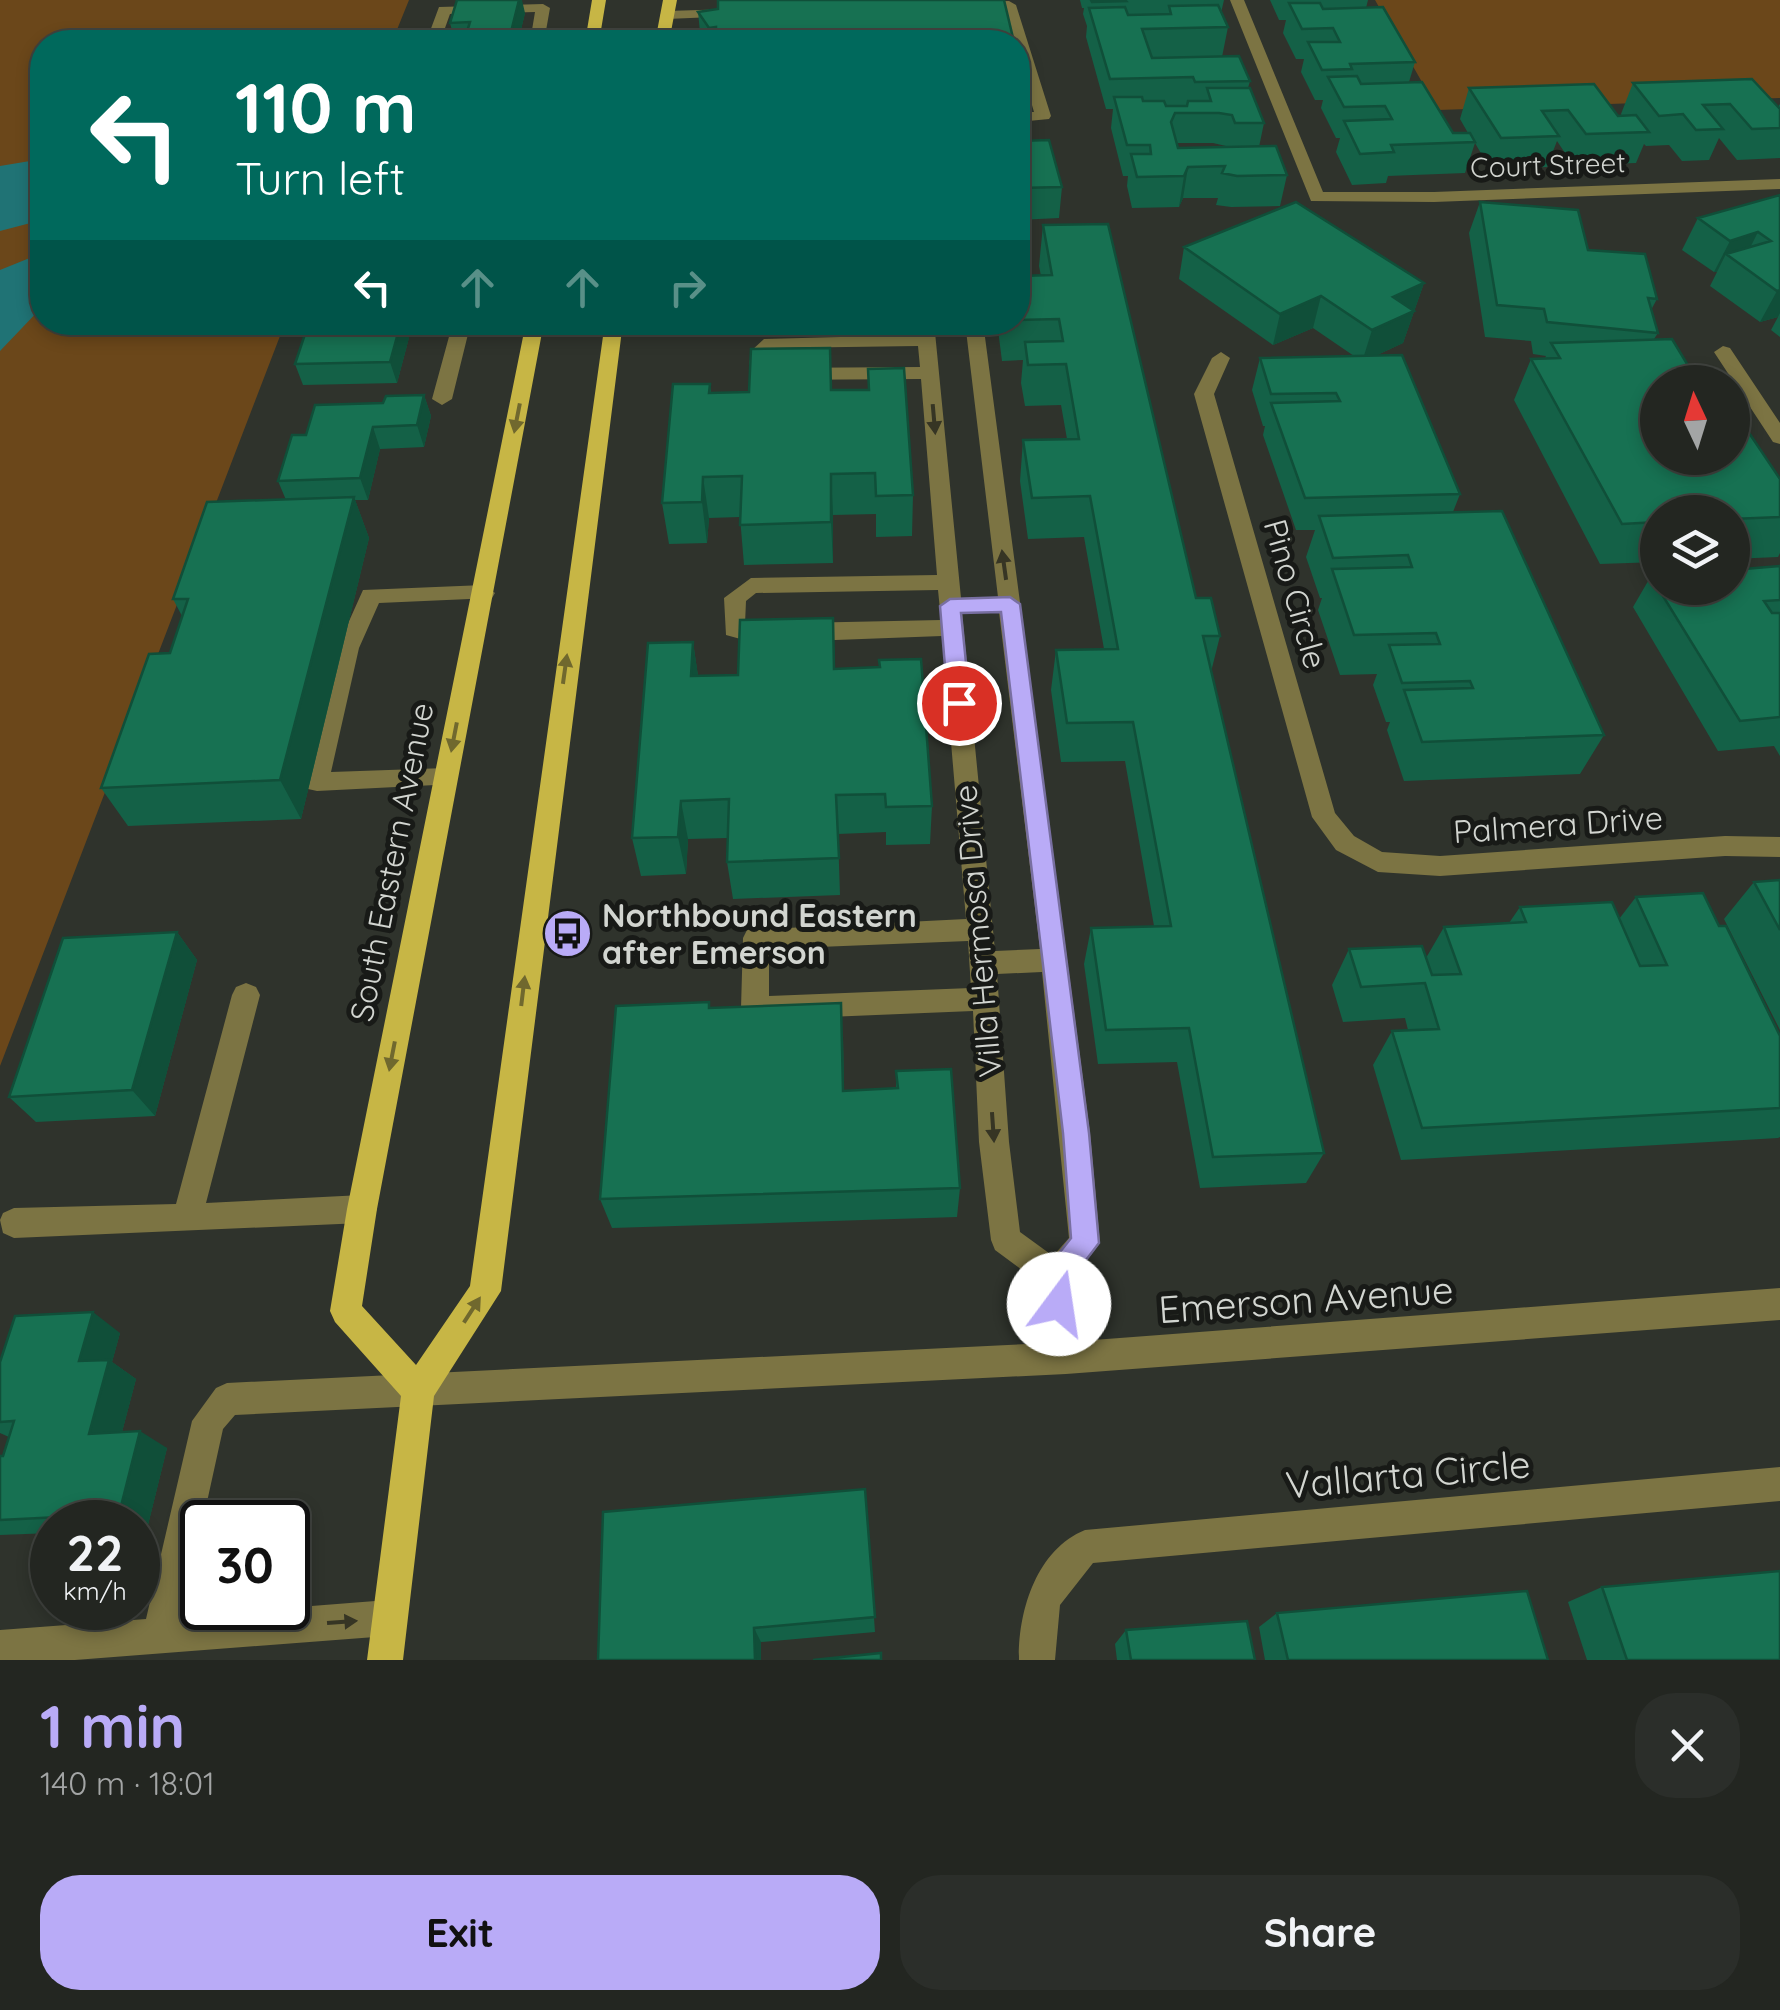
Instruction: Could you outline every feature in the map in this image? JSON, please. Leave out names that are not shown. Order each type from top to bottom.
[{"type":"main road","points":[[594,30],[600,0]]},
{"type":"main road","name":"South Eastern Avenue","points":[[418,1391],[346,1311],[362,1208],[533,335]]},
{"type":"main road","points":[[385,1660],[418,1391],[484,1291],[612,335]]},
{"type":"street","name":"Court Street","points":[[1238,0],[1318,197],[1434,197],[1780,184]]},
{"type":"street","points":[[952,6],[1009,5],[1017,30]]},
{"type":"street","points":[[668,7],[743,12]]},
{"type":"street","points":[[437,30],[444,10],[544,8],[539,30]]},
{"type":"street","points":[[1030,74],[1043,116],[1030,117]]},
{"type":"street","points":[[442,398],[459,335]]},
{"type":"street","name":"Villa Hermosa Drive","points":[[941,352],[1010,604],[1054,960],[1085,1243],[1055,1276],[1006,1240],[994,1142],[986,999],[950,605],[941,352],[960,335]]},
{"type":"street","points":[[771,344],[941,352],[769,374],[758,367],[760,351],[771,344]]},
{"type":"street","points":[[1724,352],[1780,438]]},
{"type":"street","name":"Pino Circle","points":[[1221,358],[1204,394],[1324,816],[1345,844]]},
{"type":"street","points":[[950,605],[754,635],[734,629],[734,598],[751,586],[950,605],[1010,604]]},
{"type":"street","points":[[446,777],[317,782],[348,648],[371,596],[484,592]]},
{"type":"street","name":"Palmera Drive","points":[[1345,844],[1378,862],[1440,866],[1725,846],[1780,847]]},
{"type":"street","points":[[979,930],[756,938],[755,1008],[986,999]]},
{"type":"street","points":[[982,962],[1054,960]]},
{"type":"street","points":[[187,1218],[246,995]]},
{"type":"street","points":[[14,1223],[362,1208]]},
{"type":"street","points":[[1055,1276],[1066,1358]]},
{"type":"street","name":"Emerson Avenue","points":[[160,1636],[208,1421],[227,1399],[1066,1358],[1780,1304]]},
{"type":"street","name":"Vallarta Circle","points":[[1038,1660],[1035,1627],[1055,1576],[1085,1547],[1780,1484]]},
{"type":"street","points":[[0,1648],[388,1618]]},
{"type":"shaded area","points":[[0,0],[409,0],[397,30],[30,30],[30,335],[280,335],[0,1066]]},
{"type":"shaded area","points":[[1375,0],[1780,0],[1780,98],[1438,110]]},
{"type":"water","points":[[30,161],[30,223],[0,231],[0,166]]},
{"type":"water","points":[[30,258],[30,320],[0,351],[0,270]]},
{"type":"building","points":[[457,0],[519,0],[512,30],[467,30],[470,22],[450,23]]},
{"type":"building","points":[[718,0],[1004,0],[1011,30],[716,30],[709,28],[698,12],[718,9]]},
{"type":"building","points":[[1289,3],[1320,3],[1323,9],[1383,7],[1415,62],[1350,64],[1352,69],[1322,70],[1308,42],[1340,42],[1333,28],[1302,29]]},
{"type":"building","points":[[1218,5],[1228,27],[1142,29],[1152,58],[1239,56],[1250,81],[1195,82],[1193,77],[1110,79],[1089,8],[1125,7],[1128,15],[1171,14],[1169,6]]},
{"type":"building","points":[[1357,76],[1361,84],[1422,82],[1453,133],[1470,133],[1475,142],[1391,145],[1394,152],[1360,154],[1344,121],[1392,119],[1385,106],[1344,107],[1328,77]]},
{"type":"building","points":[[1752,79],[1780,109],[1780,128],[1752,129],[1730,104],[1703,105],[1723,129],[1696,130],[1683,114],[1659,116],[1633,83]]},
{"type":"building","points":[[1594,84],[1618,116],[1636,115],[1649,132],[1586,134],[1568,110],[1542,111],[1559,136],[1501,138],[1469,88]]},
{"type":"building","points":[[1207,88],[1250,88],[1264,123],[1235,123],[1232,115],[1219,113],[1175,113],[1171,122],[1178,148],[1276,146],[1287,175],[1237,176],[1222,173],[1225,166],[1188,167],[1184,176],[1137,177],[1131,154],[1151,154],[1150,145],[1127,145],[1114,97],[1142,97],[1143,101],[1164,101],[1166,106],[1187,106],[1188,101],[1211,101]]},
{"type":"building","points":[[1049,140],[1062,187],[1030,188],[1030,141]]},
{"type":"building","points":[[1780,195],[1777,291],[1726,254],[1771,241],[1758,232],[1730,241],[1698,218]]},
{"type":"building","points":[[1296,202],[1424,283],[1393,297],[1414,311],[1372,330],[1321,296],[1280,314],[1184,247]]},
{"type":"building","points":[[1480,202],[1578,210],[1588,250],[1645,254],[1657,299],[1648,298],[1658,333],[1547,322],[1544,309],[1497,305]]},
{"type":"building","points":[[1108,224],[1196,598],[1211,598],[1220,636],[1203,636],[1324,1153],[1213,1157],[1189,1028],[1106,1030],[1091,928],[1171,926],[1133,722],[1067,723],[1056,650],[1118,649],[1090,496],[1032,498],[1023,440],[1079,439],[1066,364],[1028,365],[1025,342],[1063,341],[1059,319],[1030,320],[1030,276],[1052,275],[1043,225]]},
{"type":"building","points":[[305,335],[397,335],[390,362],[295,364]]},
{"type":"building","points":[[1672,339],[1688,365],[1640,365],[1640,475],[1750,475],[1750,434],[1780,479],[1780,517],[1750,518],[1750,495],[1640,495],[1640,523],[1622,524],[1531,359],[1560,358],[1551,343]]},
{"type":"building","points":[[830,348],[831,390],[869,390],[868,369],[904,368],[913,495],[876,496],[875,473],[831,474],[831,522],[740,525],[742,476],[703,477],[702,502],[662,503],[673,384],[710,384],[709,393],[749,392],[751,349]]},
{"type":"building","points":[[1402,355],[1460,494],[1305,498],[1271,403],[1340,401],[1336,393],[1271,394],[1260,358]]},
{"type":"building","points":[[424,395],[417,425],[373,427],[360,478],[278,481],[292,435],[306,435],[315,405],[383,403],[386,396]]},
{"type":"building","points":[[354,497],[280,780],[101,788],[149,654],[170,653],[188,599],[173,599],[207,502]]},
{"type":"building","points":[[1502,511],[1604,735],[1422,742],[1404,690],[1473,688],[1470,681],[1402,683],[1389,645],[1440,644],[1436,633],[1354,635],[1332,569],[1412,567],[1408,555],[1333,558],[1319,516]]},
{"type":"building","points":[[1780,566],[1780,600],[1764,601],[1772,613],[1780,613],[1780,717],[1740,721],[1668,605],[1750,605],[1750,568]]},
{"type":"building","points":[[833,618],[834,669],[880,667],[879,660],[921,659],[932,806],[886,807],[885,794],[836,795],[839,858],[727,862],[729,799],[681,801],[678,837],[632,838],[648,643],[693,642],[691,676],[738,675],[740,620]]},
{"type":"building","points":[[1780,880],[1780,930],[1754,882]]},
{"type":"building","points":[[1703,893],[1719,926],[1726,926],[1780,1036],[1780,1108],[1422,1128],[1392,1031],[1439,1029],[1425,983],[1361,987],[1349,949],[1422,946],[1432,975],[1461,974],[1444,927],[1526,922],[1520,907],[1612,902],[1640,966],[1667,965],[1636,897]]},
{"type":"building","points":[[177,932],[132,1090],[9,1097],[63,938]]},
{"type":"building","points":[[709,1002],[709,1008],[841,1003],[843,1091],[898,1088],[896,1071],[951,1069],[960,1188],[600,1199],[616,1006]]},
{"type":"building","points":[[93,1312],[79,1361],[109,1360],[89,1434],[140,1431],[123,1500],[30,1500],[30,1518],[0,1520],[0,1456],[14,1421],[0,1422],[0,1362],[15,1316]]},
{"type":"building","points":[[865,1489],[875,1617],[754,1628],[755,1660],[598,1660],[603,1512]]},
{"type":"building","points":[[1780,1571],[1780,1660],[1627,1660],[1602,1587]]},
{"type":"building","points":[[1527,1591],[1548,1660],[1288,1660],[1277,1613]]},
{"type":"building","points":[[1247,1621],[1255,1660],[1131,1660],[1126,1630]]},
{"type":"building","points":[[881,1653],[881,1660],[813,1660]]},
{"type":"place","name":"Northbound Eastern after Emerson","points":[[567,934]]},
{"type":"route","points":[[959,703],[950,606],[1010,604],[1076,1133],[1085,1243],[1055,1276],[1059,1304]]}]
